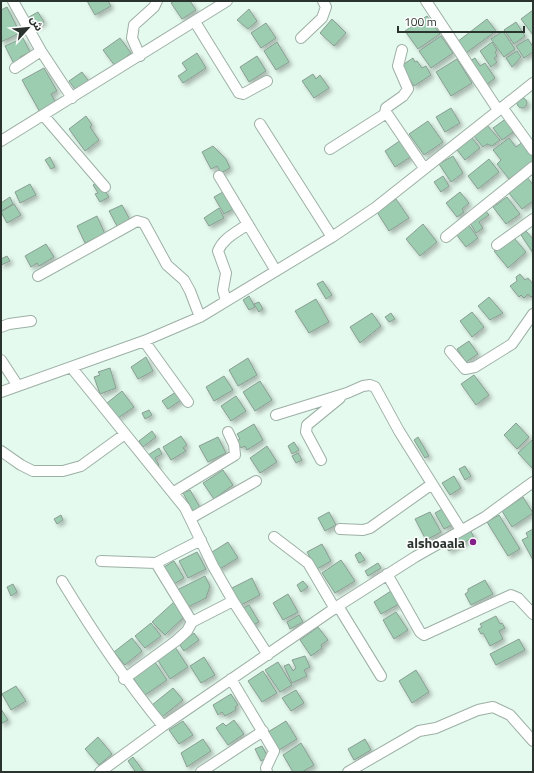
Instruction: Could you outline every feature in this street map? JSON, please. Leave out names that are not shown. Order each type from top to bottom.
[{"type":"street","points":[[13,1],[41,51],[72,98]]},
{"type":"street","points":[[140,56],[132,38],[134,25],[154,7],[157,1]]},
{"type":"street","points":[[1,141],[44,116],[227,1]]},
{"type":"street","points":[[301,38],[322,18],[326,7],[323,1]]},
{"type":"street","points":[[426,1],[500,108],[533,150]]},
{"type":"street","points":[[195,22],[239,93],[243,94],[267,81]]},
{"type":"street","points":[[330,149],[385,114],[386,108],[403,96],[408,89],[398,66],[402,50]]},
{"type":"street","points":[[15,68],[41,51]]},
{"type":"street","points":[[1,392],[144,341],[200,317],[332,237],[375,208],[533,83]]},
{"type":"street","points":[[385,114],[388,115],[424,168]]},
{"type":"street","points":[[44,116],[106,187]]},
{"type":"street","points":[[260,124],[332,237]]},
{"type":"street","points":[[446,237],[533,167]]},
{"type":"street","points":[[219,176],[276,271]]},
{"type":"street","points":[[497,245],[533,218]]},
{"type":"street","points":[[38,276],[137,221],[140,221],[144,224],[167,265],[184,280],[200,317]]},
{"type":"street","points":[[226,301],[223,290],[226,272],[218,251],[221,245],[228,238],[248,224]]},
{"type":"street","points":[[450,350],[465,369],[475,367],[512,344],[533,314]]},
{"type":"street","points":[[1,328],[9,324],[31,321]]},
{"type":"street","points":[[144,341],[188,402]]},
{"type":"street","points":[[1,360],[18,386]]},
{"type":"street","points":[[71,367],[174,492],[190,518],[213,566],[233,602],[268,655]]},
{"type":"street","points":[[276,415],[345,394],[363,386],[370,385],[375,387],[461,530]]},
{"type":"street","points":[[321,460],[306,432],[307,425],[345,394]]},
{"type":"street","points":[[174,492],[235,455],[234,445],[228,432]]},
{"type":"street","points":[[1,451],[21,465],[33,471],[63,471],[81,466],[125,434]]},
{"type":"street","points":[[190,518],[256,481]]},
{"type":"street","points":[[100,772],[231,678],[268,655],[387,574],[485,517],[533,482]]},
{"type":"street","points":[[340,529],[363,530],[370,528],[432,484]]},
{"type":"street","points":[[274,537],[308,563],[381,676]]},
{"type":"street","points":[[101,561],[156,563],[201,540]]},
{"type":"street","points":[[156,563],[192,622]]},
{"type":"street","points":[[387,574],[420,632],[424,635],[510,594],[518,598],[533,614]]},
{"type":"street","points":[[62,581],[92,631],[124,679],[163,726]]},
{"type":"street","points":[[124,679],[176,641],[187,631],[192,622],[233,602]]},
{"type":"street","points":[[231,678],[274,751],[266,768],[267,772]]},
{"type":"street","points":[[348,772],[419,731],[436,728],[478,710],[493,707],[500,709],[510,715],[531,735]]},
{"type":"street","points":[[201,772],[263,731]]},
{"type":"building","points":[[87,1],[108,1],[111,6],[95,15]]},
{"type":"building","points":[[175,1],[190,1],[196,10],[182,19],[171,3]]},
{"type":"building","points":[[7,7],[20,33],[1,42],[1,10]]},
{"type":"building","points":[[249,9],[257,21],[248,29],[237,20]]},
{"type":"building","points":[[533,10],[533,35],[521,19]]},
{"type":"building","points":[[38,12],[44,22],[34,27],[29,17]]},
{"type":"building","points":[[427,16],[440,34],[418,49],[405,31]]},
{"type":"building","points":[[332,19],[346,33],[334,46],[320,33]]},
{"type":"building","points":[[487,19],[496,31],[466,53],[457,42]]},
{"type":"building","points":[[516,22],[525,36],[514,44],[504,30]]},
{"type":"building","points":[[266,23],[276,38],[261,48],[251,33]]},
{"type":"building","points":[[503,31],[515,49],[504,57],[491,39]]},
{"type":"building","points":[[441,36],[453,53],[431,68],[419,51]]},
{"type":"building","points":[[23,38],[30,52],[20,57],[21,60],[14,64],[5,46]]},
{"type":"building","points":[[120,38],[131,53],[115,66],[103,50]]},
{"type":"building","points":[[528,39],[533,47],[533,52],[524,58],[516,46]]},
{"type":"building","points":[[277,42],[289,62],[276,70],[264,51]]},
{"type":"building","points":[[492,42],[497,50],[495,52],[497,56],[494,58],[497,62],[491,67],[480,51]]},
{"type":"building","points":[[517,51],[521,57],[512,67],[506,58]]},
{"type":"building","points":[[197,53],[206,68],[183,83],[178,76],[187,70],[182,63]]},
{"type":"building","points":[[257,56],[266,71],[249,82],[240,67]]},
{"type":"building","points":[[413,58],[422,68],[426,66],[431,75],[414,86],[401,66]]},
{"type":"building","points":[[475,58],[480,66],[485,63],[495,78],[485,86],[468,62]]},
{"type":"building","points":[[457,59],[472,83],[451,96],[436,72]]},
{"type":"building","points":[[44,68],[57,91],[51,94],[57,105],[41,114],[22,80]]},
{"type":"building","points":[[82,72],[90,83],[77,92],[69,81]]},
{"type":"building","points":[[313,74],[316,79],[320,75],[329,88],[314,98],[302,81]]},
{"type":"building","points":[[520,98],[524,98],[526,99],[526,107],[520,108],[517,105],[517,101]]},
{"type":"building","points":[[451,108],[460,123],[445,132],[436,117]]},
{"type":"building","points":[[86,116],[92,125],[90,127],[99,140],[85,151],[69,129]]},
{"type":"building","points":[[507,118],[516,130],[502,140],[493,128]]},
{"type":"building","points":[[428,121],[443,142],[424,155],[409,134]]},
{"type":"building","points":[[486,124],[500,140],[492,146],[487,144],[483,147],[473,135]]},
{"type":"building","points":[[469,134],[480,148],[465,160],[454,146]]},
{"type":"building","points":[[509,138],[516,147],[524,141],[533,153],[533,161],[509,179],[497,164],[501,160],[493,150]]},
{"type":"building","points":[[401,140],[412,156],[395,167],[385,151]]},
{"type":"building","points":[[213,146],[226,159],[230,168],[221,173],[217,166],[211,169],[202,152]]},
{"type":"building","points":[[453,156],[463,173],[451,182],[439,164]]},
{"type":"building","points":[[50,157],[55,167],[51,169],[45,160]]},
{"type":"building","points":[[489,159],[499,172],[478,189],[468,176]]},
{"type":"building","points":[[443,176],[449,186],[441,192],[434,182]]},
{"type":"building","points":[[527,177],[533,185],[533,201],[522,209],[508,192]]},
{"type":"building","points":[[99,181],[109,197],[100,202],[95,194],[98,193],[93,185]]},
{"type":"building","points":[[30,184],[36,195],[20,203],[15,192]]},
{"type":"building","points":[[223,192],[233,209],[224,214],[214,197]]},
{"type":"building","points":[[460,192],[469,203],[462,209],[464,212],[457,217],[446,203]]},
{"type":"building","points":[[10,197],[13,204],[1,211],[1,203]]},
{"type":"building","points":[[507,197],[520,214],[506,224],[493,207]]},
{"type":"building","points":[[396,199],[409,218],[389,231],[377,212]]},
{"type":"building","points":[[14,204],[21,215],[7,223],[1,212]]},
{"type":"building","points":[[122,205],[130,220],[117,226],[109,211]]},
{"type":"building","points":[[219,208],[224,218],[209,226],[204,218]]},
{"type":"building","points":[[485,210],[489,215],[479,222],[483,228],[476,233],[470,223]]},
{"type":"building","points":[[97,216],[105,234],[85,243],[77,226]]},
{"type":"building","points":[[423,224],[437,242],[420,256],[406,239]]},
{"type":"building","points":[[468,224],[478,238],[466,247],[456,234]]},
{"type":"building","points":[[526,231],[533,239],[533,253],[521,235]]},
{"type":"building","points":[[514,238],[526,252],[508,268],[494,251]]},
{"type":"building","points":[[46,244],[54,257],[39,266],[37,263],[31,267],[25,256]]},
{"type":"building","points":[[7,256],[10,261],[1,265],[1,259]]},
{"type":"building","points":[[520,274],[525,280],[528,278],[533,284],[533,295],[531,297],[528,294],[524,298],[521,295],[519,297],[510,286],[517,281],[516,277]]},
{"type":"building","points":[[323,281],[332,295],[326,299],[317,284]]},
{"type":"building","points":[[249,296],[255,307],[249,310],[243,300]]},
{"type":"building","points":[[489,297],[503,313],[490,320],[478,306]]},
{"type":"building","points":[[316,299],[329,322],[309,333],[295,311]]},
{"type":"building","points":[[259,302],[263,309],[259,312],[254,304]]},
{"type":"building","points":[[472,312],[484,327],[472,337],[460,321]]},
{"type":"building","points":[[372,313],[381,326],[360,343],[350,327]]},
{"type":"building","points":[[391,313],[395,319],[389,322],[385,317]]},
{"type":"building","points":[[469,341],[478,354],[466,362],[457,349]]},
{"type":"building","points":[[146,357],[153,371],[138,379],[131,367]]},
{"type":"building","points":[[248,358],[257,375],[238,386],[229,370]]},
{"type":"building","points":[[110,368],[116,388],[100,394],[94,377],[100,375],[98,372]]},
{"type":"building","points":[[474,375],[489,395],[476,405],[461,384]]},
{"type":"building","points":[[224,376],[233,390],[214,401],[206,387]]},
{"type":"building","points":[[260,381],[272,400],[255,411],[243,392]]},
{"type":"building","points":[[122,391],[134,407],[118,418],[107,403]]},
{"type":"building","points":[[176,392],[184,398],[168,409],[162,401]]},
{"type":"building","points":[[236,396],[246,411],[231,421],[221,406]]},
{"type":"building","points":[[149,410],[152,415],[145,419],[142,413]]},
{"type":"building","points":[[516,423],[529,437],[517,449],[504,435]]},
{"type":"building","points":[[254,424],[263,440],[247,450],[245,446],[241,448],[237,441],[240,439],[237,434]]},
{"type":"building","points":[[152,431],[156,437],[143,447],[139,441]]},
{"type":"building","points":[[181,436],[187,445],[183,448],[186,451],[171,460],[163,447]]},
{"type":"building","points":[[218,437],[226,453],[208,462],[199,446]]},
{"type":"building","points":[[418,437],[429,456],[425,458],[414,440]]},
{"type":"building","points":[[533,439],[533,469],[518,453]]},
{"type":"building","points":[[294,442],[299,450],[292,454],[288,446]]},
{"type":"building","points":[[267,446],[277,462],[260,473],[250,458]]},
{"type":"building","points":[[159,448],[162,454],[155,458],[159,465],[156,467],[148,455]]},
{"type":"building","points":[[298,453],[302,460],[296,463],[292,456]]},
{"type":"building","points":[[465,466],[471,476],[465,480],[459,469]]},
{"type":"building","points":[[223,470],[233,485],[214,499],[203,483]]},
{"type":"building","points":[[454,476],[461,488],[450,495],[442,483]]},
{"type":"building","points":[[190,490],[201,509],[194,513],[183,493]]},
{"type":"building","points":[[523,497],[533,513],[512,527],[502,511]]},
{"type":"building","points":[[444,508],[454,524],[444,529],[435,513]]},
{"type":"building","points":[[329,512],[336,525],[325,531],[318,518]]},
{"type":"building","points":[[430,512],[441,532],[426,540],[415,519]]},
{"type":"building","points":[[61,515],[63,520],[57,524],[54,519]]},
{"type":"building","points":[[499,515],[520,549],[508,556],[487,522]]},
{"type":"building","points":[[533,529],[533,560],[522,540],[528,537],[526,533]]},
{"type":"building","points":[[470,530],[474,537],[449,551],[445,545]]},
{"type":"building","points":[[228,542],[238,558],[218,570],[209,554]]},
{"type":"building","points":[[322,544],[331,561],[317,569],[307,552]]},
{"type":"building","points":[[197,552],[206,569],[188,578],[179,561]]},
{"type":"building","points":[[360,552],[365,560],[359,563],[355,555]]},
{"type":"building","points":[[341,560],[355,581],[335,593],[322,573]]},
{"type":"building","points":[[174,561],[184,578],[174,584],[164,567]]},
{"type":"building","points":[[378,563],[381,568],[368,576],[365,571]]},
{"type":"building","points":[[205,576],[210,586],[206,598],[186,608],[177,590]]},
{"type":"building","points":[[252,578],[260,595],[239,606],[230,589]]},
{"type":"building","points":[[485,580],[493,594],[471,605],[465,594],[468,592],[468,589]]},
{"type":"building","points":[[303,581],[308,587],[301,592],[297,585]]},
{"type":"building","points":[[13,584],[17,592],[11,596],[7,587]]},
{"type":"building","points":[[391,591],[399,604],[381,614],[374,602]]},
{"type":"building","points":[[288,594],[298,612],[283,620],[273,603]]},
{"type":"building","points":[[174,602],[184,617],[165,635],[152,622]]},
{"type":"building","points":[[249,605],[259,622],[251,626],[243,608]]},
{"type":"building","points":[[396,612],[408,630],[394,639],[383,620]]},
{"type":"building","points":[[299,615],[303,622],[290,629],[287,622]]},
{"type":"building","points":[[496,616],[500,624],[502,623],[505,628],[499,631],[503,639],[490,646],[483,633],[481,634],[478,629],[482,627],[480,624]]},
{"type":"building","points":[[151,623],[161,636],[145,648],[135,636]]},
{"type":"building","points":[[318,627],[328,640],[321,645],[322,648],[311,656],[300,640]]},
{"type":"building","points":[[194,633],[199,640],[184,651],[179,644]]},
{"type":"building","points":[[132,638],[142,651],[125,665],[114,652]]},
{"type":"building","points":[[519,639],[525,650],[496,665],[490,654]]},
{"type":"building","points":[[175,647],[188,667],[170,679],[157,659]]},
{"type":"building","points":[[305,656],[310,667],[304,670],[307,676],[292,683],[284,666],[289,664],[293,671],[296,668],[292,660]]},
{"type":"building","points":[[204,657],[215,675],[201,683],[190,666]]},
{"type":"building","points":[[155,662],[167,680],[145,695],[133,678]]},
{"type":"building","points":[[278,662],[292,685],[280,692],[265,670]]},
{"type":"building","points":[[416,670],[429,692],[412,703],[399,681]]},
{"type":"building","points":[[263,671],[277,693],[262,702],[248,681]]},
{"type":"building","points":[[16,686],[26,701],[11,710],[2,694]]},
{"type":"building","points":[[173,688],[183,700],[162,717],[152,705]]},
{"type":"building","points":[[296,690],[304,703],[291,711],[282,698]]},
{"type":"building","points":[[231,694],[238,705],[235,707],[236,710],[225,716],[222,712],[218,715],[213,705]]},
{"type":"building","points":[[1,709],[8,720],[1,724]]},
{"type":"building","points":[[234,720],[244,734],[228,745],[216,728],[223,723],[226,726]]},
{"type":"building","points":[[183,721],[193,735],[179,744],[169,730]]},
{"type":"building","points":[[286,721],[297,739],[279,750],[268,732]]},
{"type":"building","points":[[98,737],[112,754],[99,765],[85,749]]},
{"type":"building","points":[[203,739],[211,751],[187,767],[181,753]]},
{"type":"building","points":[[365,739],[371,750],[354,760],[348,749]]},
{"type":"building","points":[[301,743],[314,765],[302,772],[293,772],[283,755]]},
{"type":"building","points":[[262,746],[268,757],[261,761],[255,749]]},
{"type":"building","points":[[133,757],[144,772],[134,772],[135,771],[128,761]]},
{"type":"place","name":"alshoaala","points":[[473,542]]}]
